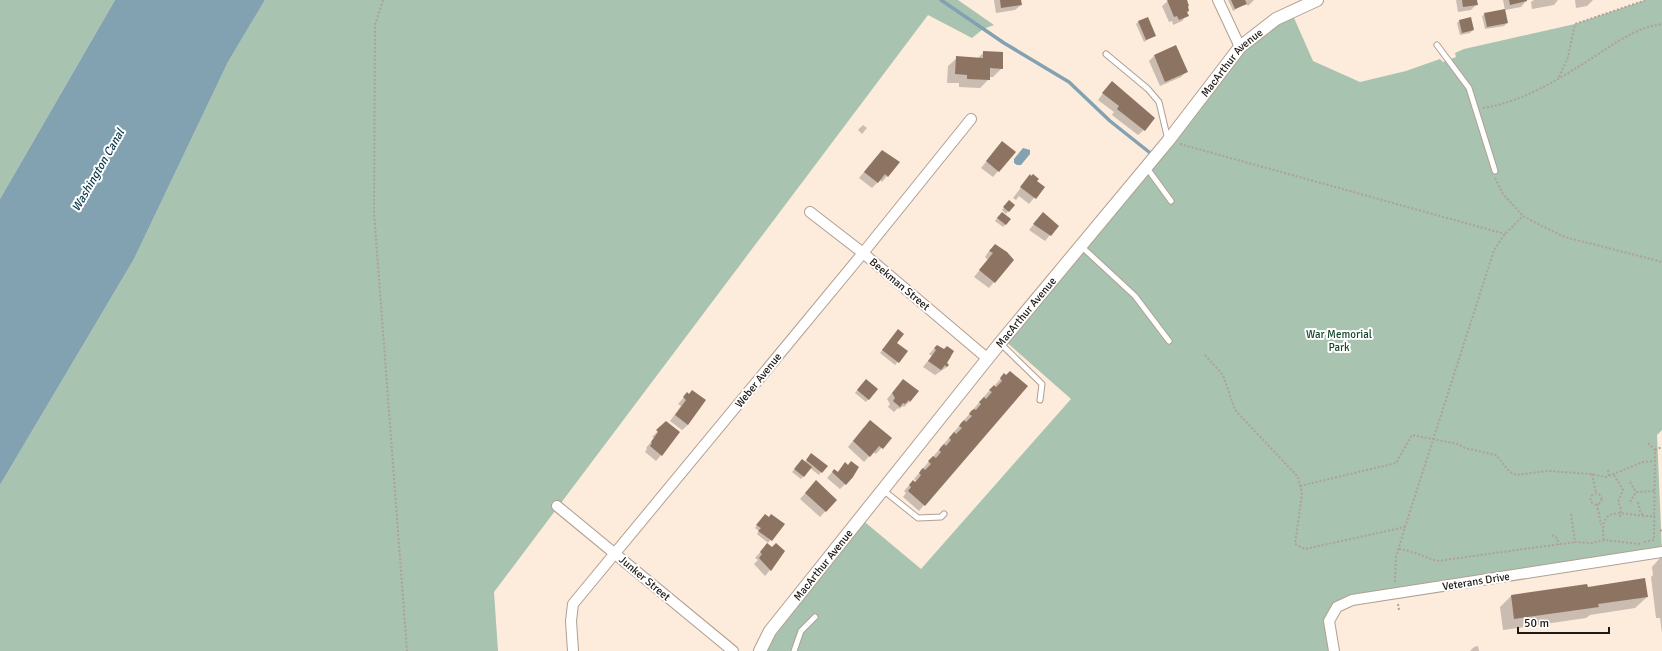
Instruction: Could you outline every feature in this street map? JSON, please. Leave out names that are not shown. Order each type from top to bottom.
[{"type":"street","points":[[1218,0],[1240,47]]},
{"type":"street","name":"MacArthur Avenue","points":[[760,651],[770,631],[882,489],[1168,141],[1240,47],[1276,19],[1317,0]]},
{"type":"street","name":"Weber Avenue","points":[[573,651],[571,621],[573,604],[863,253],[971,119]]},
{"type":"street","name":"Beekman Street","points":[[810,212],[863,253],[988,359]]},
{"type":"street","name":"Junker Street","points":[[556,506],[733,651]]},
{"type":"street","name":"Veterans Drive","points":[[1334,651],[1329,621],[1337,607],[1352,600],[1662,552]]},
{"type":"lane","points":[[1437,45],[1469,88],[1495,171]]},
{"type":"lane","points":[[1106,54],[1148,89],[1159,102],[1168,141]]},
{"type":"lane","points":[[1146,167],[1171,201]]},
{"type":"lane","points":[[1081,246],[1135,296],[1169,341]]},
{"type":"lane","points":[[1000,344],[1042,384],[1040,400]]},
{"type":"lane","points":[[882,489],[918,518],[941,517],[944,514]]},
{"type":"lane","points":[[794,651],[801,632],[815,617]]},
{"type":"path","points":[[383,0],[375,25],[374,212],[407,651]]},
{"type":"path","points":[[1558,78],[1568,57],[1574,24],[1646,0]]},
{"type":"path","points":[[1476,109],[1494,106],[1534,93],[1623,38],[1652,25],[1662,24]]},
{"type":"path","points":[[1168,141],[1505,234]]},
{"type":"path","points":[[1495,171],[1495,178],[1502,194],[1523,216],[1565,237],[1662,262]]},
{"type":"path","points":[[1395,585],[1396,557],[1494,250],[1505,234],[1523,216]]},
{"type":"path","points":[[1206,355],[1223,375],[1235,410],[1298,477],[1302,494],[1295,544],[1305,549],[1405,527]]},
{"type":"path","points":[[1300,486],[1396,463],[1412,435],[1496,455],[1509,471],[1516,475],[1548,471],[1592,474],[1606,477],[1643,462],[1656,461]]},
{"type":"path","points":[[1399,549],[1413,552],[1437,561],[1574,542],[1592,543],[1604,540],[1639,544],[1654,540],[1656,461],[1655,450],[1647,442]]},
{"type":"path","points":[[1655,450],[1662,447]]},
{"type":"path","points":[[1608,470],[1609,476]]},
{"type":"path","points":[[1592,474],[1596,493],[1602,497],[1601,501],[1597,504]]},
{"type":"path","points":[[1614,475],[1623,490],[1618,502],[1621,509],[1620,518]]},
{"type":"path","points":[[1630,482],[1636,492]]},
{"type":"path","points":[[1636,492],[1655,491]]},
{"type":"path","points":[[1630,502],[1636,492]]},
{"type":"path","points":[[1596,493],[1591,496],[1591,499],[1594,504],[1597,504]]},
{"type":"path","points":[[1638,502],[1644,517]]},
{"type":"path","points":[[1597,504],[1604,540]]},
{"type":"path","points":[[1601,526],[1609,515],[1620,513],[1644,517],[1655,516]]},
{"type":"path","points":[[1571,514],[1574,542]]},
{"type":"path","points":[[1552,535],[1557,538],[1559,544]]},
{"type":"path","points":[[1398,603],[1399,610]]},
{"type":"green space","points":[[0,0],[115,0],[0,199]]},
{"type":"green space","points":[[265,0],[958,0],[994,25],[983,29],[972,38],[928,15],[494,592],[498,651],[0,651],[0,485],[134,259],[228,62]]},
{"type":"green space","name":"War Memorial Park","points":[[1646,0],[1662,0],[1662,430],[1657,435],[1662,552],[1352,600],[1329,621],[1334,651],[761,651],[860,518],[921,569],[1071,399],[1003,339],[1240,47],[1291,11],[1313,61],[1360,82],[1406,71],[1440,59],[1443,62],[1456,57],[1455,53],[1464,49],[1575,24]]},
{"type":"water","name":"Washington Canal","points":[[115,0],[265,0],[228,62],[134,259],[0,485],[0,199]]},
{"type":"water","points":[[1023,148],[1030,150],[1030,154],[1021,165],[1017,165],[1014,163],[1014,159]]},
{"type":"building","points":[[1000,0],[1021,0],[1022,5],[1001,8]]},
{"type":"building","points":[[1167,0],[1187,0],[1189,11],[1187,12],[1189,16],[1179,20],[1177,16],[1174,17]]},
{"type":"building","points":[[1231,0],[1245,0],[1247,4],[1235,9]]},
{"type":"building","points":[[1462,0],[1477,0],[1478,5],[1463,7]]},
{"type":"building","points":[[1509,0],[1527,0],[1527,1],[1510,5]]},
{"type":"building","points":[[1505,9],[1508,23],[1487,27],[1484,13]]},
{"type":"building","points":[[1148,17],[1156,36],[1146,40],[1138,21]]},
{"type":"building","points":[[1471,17],[1474,30],[1462,33],[1459,20]]},
{"type":"building","points":[[1176,45],[1188,72],[1165,82],[1154,55]]},
{"type":"building","points":[[983,51],[1003,52],[1003,69],[990,68],[990,80],[967,79],[967,75],[955,74],[956,56],[983,58]]},
{"type":"building","points":[[1112,81],[1155,118],[1145,131],[1117,109],[1119,106],[1102,93]]},
{"type":"building","points":[[1002,141],[1016,152],[999,172],[986,161]]},
{"type":"building","points":[[882,150],[900,162],[888,177],[885,174],[878,183],[864,172]]},
{"type":"building","points":[[1030,174],[1031,176],[1033,174],[1039,179],[1037,181],[1045,187],[1036,199],[1020,187]]},
{"type":"building","points":[[1009,200],[1015,205],[1009,212],[1003,207]]},
{"type":"building","points":[[1002,212],[1011,219],[1006,225],[997,218]]},
{"type":"building","points":[[1043,212],[1059,226],[1051,236],[1033,224]]},
{"type":"building","points":[[995,244],[1007,252],[1014,260],[995,283],[979,270],[993,253],[989,251]]},
{"type":"building","points":[[898,329],[904,334],[897,343],[908,351],[899,363],[882,350]]},
{"type":"building","points":[[937,345],[944,349],[947,346],[954,351],[947,363],[949,365],[947,367],[945,365],[941,370],[928,361],[936,350],[934,348]]},
{"type":"building","points":[[1010,371],[1028,386],[925,506],[908,491],[911,487],[909,485],[913,480],[915,482],[918,479],[921,475],[919,473],[923,468],[925,470],[931,464],[928,461],[933,456],[936,458],[941,452],[939,450],[941,447],[944,444],[946,446],[951,440],[949,438],[954,432],[956,434],[962,428],[959,426],[961,423],[964,420],[966,422],[972,416],[969,414],[971,411],[974,409],[976,410],[981,404],[979,402],[984,397],[986,399],[992,392],[989,390],[994,385],[996,387],[1002,381],[1000,378],[1004,373],[1006,375]]},
{"type":"building","points":[[866,379],[878,389],[869,400],[857,390]]},
{"type":"building","points":[[903,379],[919,391],[910,402],[909,400],[905,404],[903,403],[900,407],[893,401],[895,398],[892,393]]},
{"type":"building","points":[[692,390],[706,400],[688,425],[675,415],[686,400],[683,397],[687,392],[689,394]]},
{"type":"building","points":[[870,420],[892,438],[883,449],[879,446],[870,457],[853,441]]},
{"type":"building","points":[[666,421],[680,432],[662,456],[650,446],[658,432],[656,430]]},
{"type":"building","points":[[811,453],[828,466],[822,473],[806,460]]},
{"type":"building","points":[[802,459],[812,467],[804,477],[794,469]]},
{"type":"building","points":[[851,461],[859,467],[846,485],[832,472],[834,469],[838,472],[845,462],[848,465]]},
{"type":"building","points":[[816,480],[837,500],[826,512],[805,493]]},
{"type":"building","points":[[765,514],[769,517],[771,514],[785,524],[772,541],[758,531],[761,528],[756,525]]},
{"type":"building","points":[[767,543],[772,547],[776,543],[785,551],[771,571],[759,558],[762,554],[760,552]]},
{"type":"building","points":[[1645,578],[1648,597],[1598,604],[1599,607],[1514,619],[1511,595],[1587,584],[1588,587]]},
{"type":"waterway","points":[[941,0],[1004,43],[1069,82],[1110,121],[1154,156]]}]
